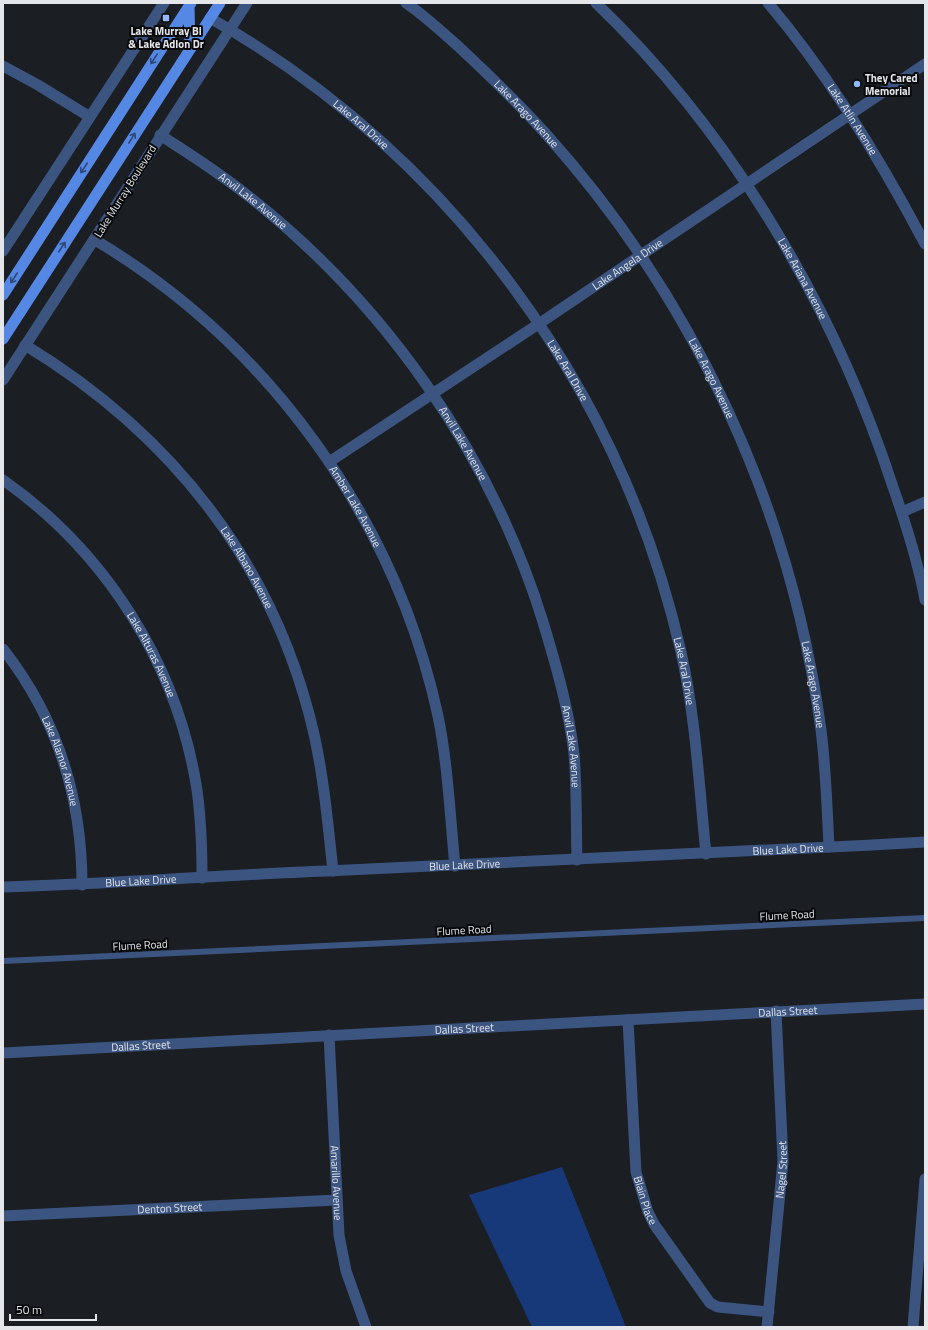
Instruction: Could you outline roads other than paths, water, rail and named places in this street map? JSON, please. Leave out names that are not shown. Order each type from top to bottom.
[{"type":"main road","points":[[210,3],[210,18]]},
{"type":"main road","name":"Lake Murray Boulevard","points":[[3,339],[220,3]]},
{"type":"main road","points":[[189,4],[190,49]]},
{"type":"main road","points":[[3,295],[189,4]]},
{"type":"street","points":[[3,251],[164,3]]},
{"type":"street","name":"Lake Murray Boulevard","points":[[3,380],[95,240],[160,135],[247,3]]},
{"type":"street","name":"Lake Arago Avenue","points":[[406,3],[470,58],[532,119],[589,184],[641,255],[681,319],[706,365],[746,449],[773,523],[800,614],[814,689],[824,762],[829,847]]},
{"type":"street","name":"Lake Ariana Avenue","points":[[596,3],[648,57],[682,98],[746,184],[793,262],[833,338],[872,426],[902,512],[925,600]]},
{"type":"street","name":"Lake Atlin Avenue","points":[[768,3],[828,82],[849,114],[901,198],[925,244]]},
{"type":"street","name":"Lake Aral Drive","points":[[210,18],[230,29],[317,88],[396,154],[469,230],[494,260],[540,323],[574,378],[600,426],[633,499],[660,574],[681,650],[689,689],[696,735],[706,854]]},
{"type":"street","name":"Lake Angela Drive","points":[[329,462],[540,323],[925,64]]},
{"type":"street","points":[[3,66],[38,85],[90,117]]},
{"type":"street","name":"Anvil Lake Avenue","points":[[160,135],[233,184],[312,251],[378,322],[432,393],[456,430],[492,494],[523,565],[538,605],[557,671],[574,755],[578,860]]},
{"type":"street","name":"Amber Lake Avenue","points":[[95,240],[169,291],[221,336],[269,385],[299,420],[350,495],[382,555],[409,618],[420,650],[431,689],[444,748],[455,866]]},
{"type":"street","name":"Lake Albano Avenue","points":[[25,345],[90,388],[148,438],[204,501],[243,558],[259,586],[281,632],[306,704],[320,766],[333,870]]},
{"type":"street","name":"Lake Alturas Avenue","points":[[3,480],[48,516],[88,556],[122,601],[151,650],[175,704],[191,761],[200,819],[202,878]]},
{"type":"street","points":[[902,512],[925,502]]},
{"type":"street","name":"Lake Alamor Avenue","points":[[3,649],[39,703],[50,725],[64,761],[77,815],[80,838],[82,885]]},
{"type":"street","name":"Blue Lake Drive","points":[[3,887],[82,885],[333,870],[455,866],[925,842]]},
{"type":"street","name":"Dallas Street","points":[[3,1053],[925,1004]]},
{"type":"street","name":"Nagel Street","points":[[767,1327],[783,1161],[776,1011]]},
{"type":"street","name":"Blain Place","points":[[628,1020],[636,1172],[648,1212],[654,1224],[710,1303],[718,1306],[769,1312]]},
{"type":"street","name":"Amarillo Avenue","points":[[328,1035],[339,1234],[346,1271],[366,1327]]},
{"type":"street","points":[[913,1327],[925,1179]]},
{"type":"street","name":"Denton Street","points":[[3,1216],[337,1200]]},
{"type":"lane","name":"Flume Road","points":[[3,961],[925,918]]},
{"type":"place","name":"Lake Murray Bl & Lake Adlon Dr","points":[[166,18]]},
{"type":"place","name":"They Cared Memorial","points":[[857,84]]}]
